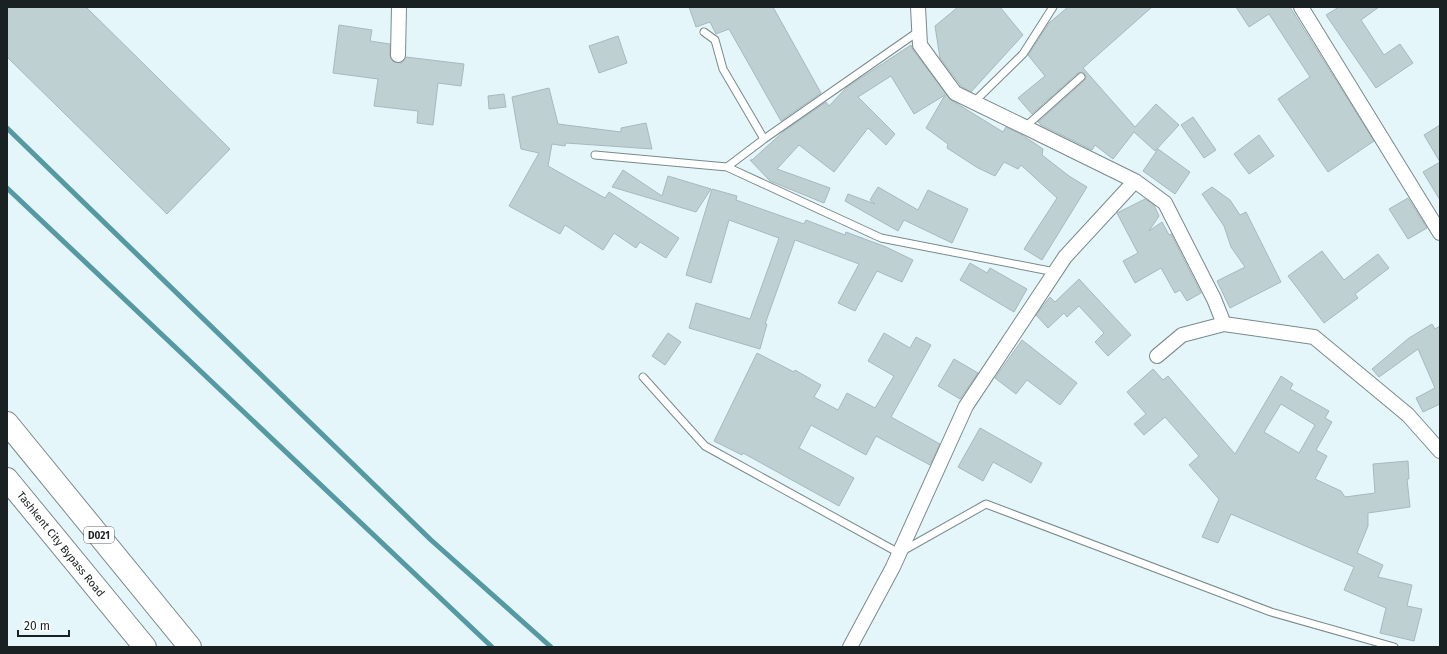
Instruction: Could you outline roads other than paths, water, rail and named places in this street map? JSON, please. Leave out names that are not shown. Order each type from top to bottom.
[{"type":"highway","name":"D021","points":[[7,423],[190,647]]},
{"type":"highway","name":"Tashkent City Bypass Road","points":[[7,479],[144,647]]},
{"type":"highway","points":[[25,501],[35,502],[44,498],[50,489],[53,479]]},
{"type":"street","points":[[398,55],[400,7]]},
{"type":"street","points":[[918,7],[920,45],[955,93],[1135,181],[1165,203],[1214,298],[1224,324]]},
{"type":"street","points":[[1301,7],[1440,233]]},
{"type":"street","points":[[850,647],[899,553],[966,406],[1065,257],[1135,181]]},
{"type":"street","points":[[1157,356],[1182,335],[1224,324],[1314,337],[1408,415],[1440,451]]},
{"type":"lane","points":[[974,102],[1022,54],[1053,7]]},
{"type":"lane","points":[[728,167],[764,139],[919,31]]},
{"type":"lane","points":[[704,32],[715,40],[723,69],[764,139]]},
{"type":"lane","points":[[1025,126],[1081,78]]},
{"type":"lane","points":[[595,155],[728,167],[880,238],[1055,272]]},
{"type":"lane","points":[[643,377],[706,446],[899,553],[986,504],[1271,612],[1394,647]]},
{"type":"waterway","points":[[7,128],[431,540],[551,647]]},
{"type":"waterway","points":[[7,188],[492,647]]}]
